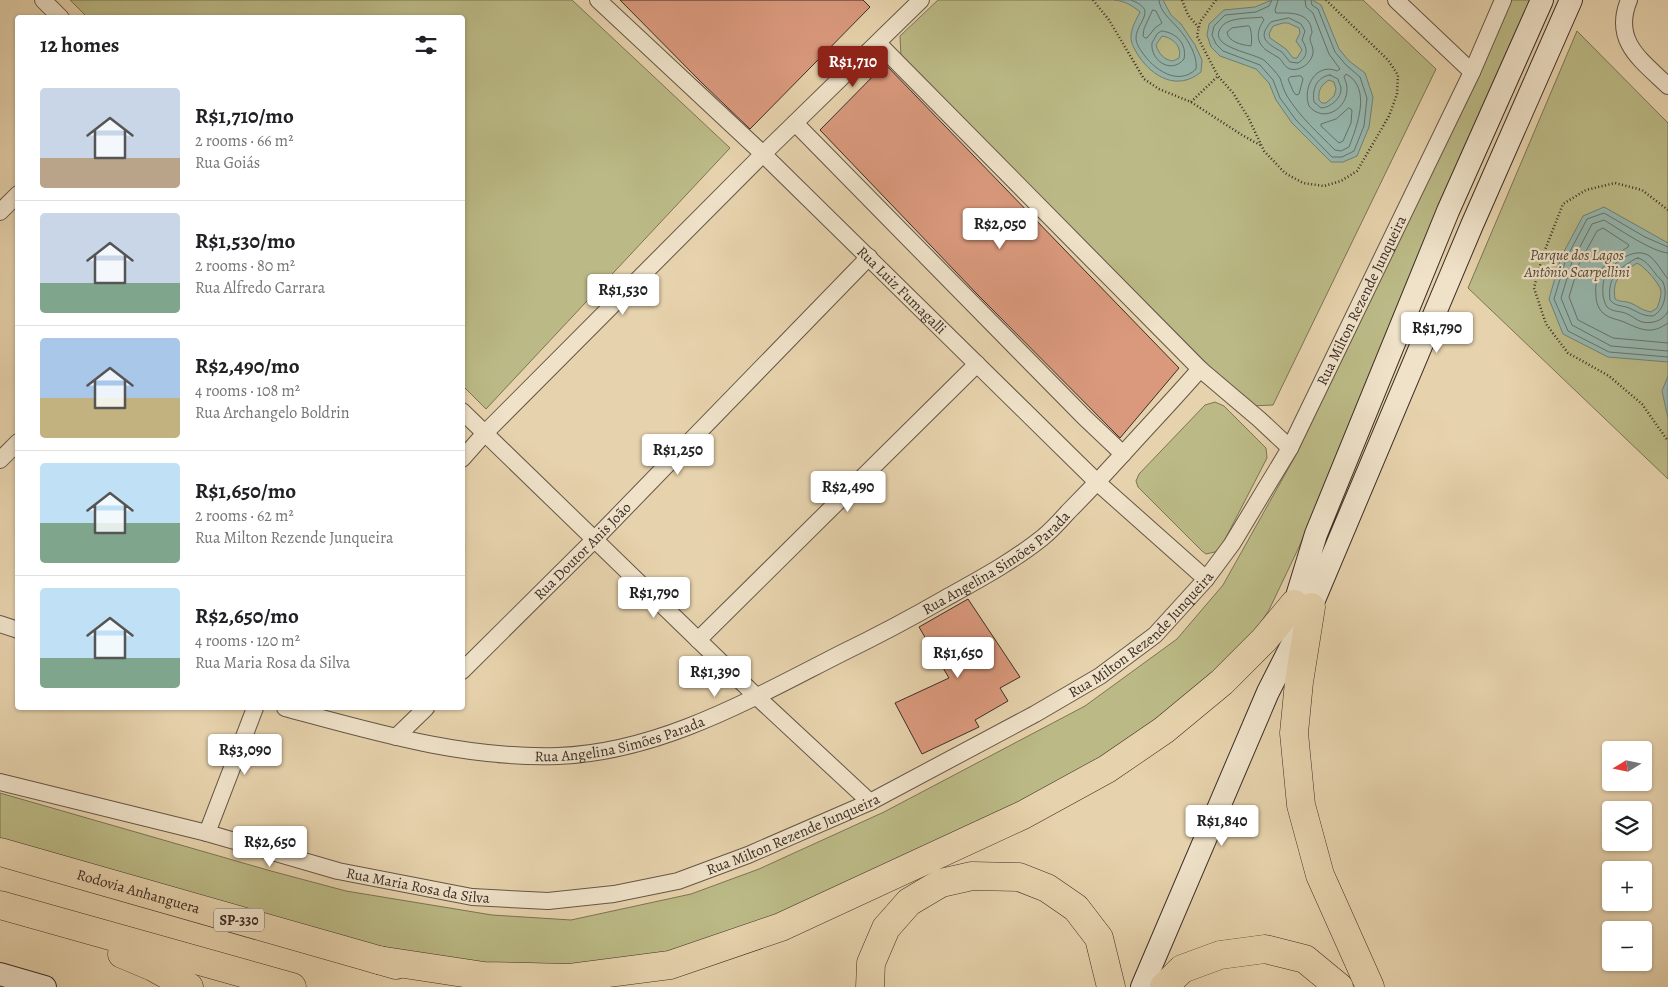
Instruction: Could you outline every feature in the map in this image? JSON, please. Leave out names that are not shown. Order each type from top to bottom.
[{"type":"highway","points":[[378,960],[484,976],[570,978],[670,964],[781,927],[1023,815],[1107,769],[1164,730],[1222,682],[1264,640],[1302,606]]},
{"type":"highway","points":[[1302,606],[1299,682],[1294,733],[1301,805],[1320,875],[1370,987]]},
{"type":"highway","name":"Rodovia Anhanguera","points":[[0,852],[479,987]]},
{"type":"highway","points":[[870,987],[871,963],[886,928],[909,902],[941,882],[972,876],[1019,876],[1047,888],[1076,908],[1099,938],[1111,987]]},
{"type":"highway","points":[[5,906],[153,967],[190,987]]},
{"type":"highway","points":[[5,906],[292,987]]},
{"type":"highway","points":[[1164,987],[1182,969],[1220,955],[1265,949],[1305,959],[1339,987]]},
{"type":"main road","points":[[1302,606],[1316,534],[1448,212],[1542,0]]},
{"type":"main road","points":[[1142,987],[1268,692],[1302,606],[1571,0]]},
{"type":"main road","points":[[0,974],[45,987]]},
{"type":"street","points":[[43,0],[58,15]]},
{"type":"street","name":"Rua Luiz Fumagalli","points":[[598,0],[763,154],[1098,482],[1206,579]]},
{"type":"street","points":[[465,456],[485,433],[763,154],[921,0]]},
{"type":"street","points":[[1396,0],[1472,72]]},
{"type":"street","name":"Rua Milton Rezende Junqueira","points":[[548,901],[614,894],[678,880],[748,856],[870,802],[1035,714],[1100,676],[1155,635],[1206,579],[1232,544],[1290,448],[1472,72],[1503,0]]},
{"type":"street","points":[[1629,0],[1624,10],[1623,30],[1628,43],[1637,55],[1666,81]]},
{"type":"street","points":[[878,43],[1200,368],[1290,448]]},
{"type":"street","points":[[795,123],[1084,417],[1123,454]]},
{"type":"street","points":[[0,212],[15,197]]},
{"type":"street","name":"Rua Doutor Anis João","points":[[465,668],[594,540],[869,257]]},
{"type":"street","points":[[698,640],[977,364]]},
{"type":"street","name":"Rua Angelina Simões Parada","points":[[292,710],[396,738],[486,754],[558,756],[594,752],[656,738],[689,726],[756,696],[889,629],[997,570],[1044,536],[1098,482],[1164,411],[1200,368]]},
{"type":"street","points":[[465,414],[756,696],[870,802]]},
{"type":"street","points":[[0,460],[15,445]]},
{"type":"street","points":[[0,624],[15,629]]},
{"type":"street","points":[[207,833],[254,710]]},
{"type":"street","points":[[396,738],[424,710]]},
{"type":"street","name":"Rua Maria Rosa da Silva","points":[[0,782],[207,833],[338,871],[472,897],[548,901]]},
{"type":"path","points":[[1093,0],[1109,20],[1144,79],[1159,89],[1191,102],[1262,146]]},
{"type":"path","points":[[1182,0],[1188,15],[1199,28]]},
{"type":"path","points":[[1216,0],[1200,22],[1197,36],[1218,76],[1233,93],[1248,117],[1264,151],[1285,173],[1304,183],[1324,186],[1341,181],[1357,171],[1389,116],[1397,94],[1398,75],[1388,60],[1326,0]]},
{"type":"path","points":[[1191,102],[1218,76]]},
{"type":"path","points":[[1668,210],[1642,190],[1615,183],[1586,190],[1563,204],[1543,255],[1534,288],[1546,324],[1568,352],[1609,376],[1642,404],[1668,442]]},
{"type":"green space","points":[[70,0],[572,0],[730,148],[486,409],[465,388],[465,15],[85,15]]},
{"type":"green space","points":[[938,0],[1363,0],[1436,69],[1273,405],[1249,406],[901,56],[900,36]]},
{"type":"green space","points":[[1511,0],[1533,0],[1395,313],[1299,547],[1269,610],[1241,652],[1161,722],[1054,792],[848,887],[665,957],[571,973],[384,957],[0,843],[0,793],[346,891],[492,915],[571,920],[691,894],[759,869],[884,812],[1085,706],[1177,639],[1223,585],[1297,453],[1468,97]]},
{"type":"green space","name":"Parque dos Lagos Antônio Scarpellini","points":[[1577,31],[1668,123],[1668,479],[1468,288]]},
{"type":"green space","points":[[1215,402],[1224,406],[1266,448],[1267,458],[1219,551],[1206,554],[1138,487],[1136,481],[1139,474],[1205,405]]},
{"type":"water","points":[[1114,0],[1163,0],[1171,15],[1181,24],[1195,45],[1202,60],[1201,72],[1184,81],[1175,81],[1166,79],[1151,70],[1138,55],[1131,40],[1133,27],[1140,12],[1128,4]],"holes":[[[1162,36],[1178,46],[1179,58],[1173,61],[1162,56],[1156,45]]]},
{"type":"water","points":[[1272,0],[1312,0],[1321,5],[1339,49],[1349,61],[1365,73],[1373,97],[1369,127],[1357,156],[1343,162],[1331,162],[1292,123],[1276,100],[1269,83],[1256,69],[1220,56],[1211,47],[1207,35],[1209,24],[1224,10],[1255,7]],"holes":[[[1283,23],[1299,28],[1300,33],[1296,41],[1302,50],[1297,58],[1293,58],[1286,49],[1270,38],[1269,34],[1273,26]],[[1329,80],[1334,82],[1336,89],[1334,96],[1326,103],[1322,103],[1319,100],[1319,93],[1322,86]]]},
{"type":"water","points":[[1604,207],[1668,243],[1668,362],[1608,357],[1563,334],[1549,299],[1561,257],[1583,216]],"holes":[[[1637,263],[1655,280],[1661,291],[1657,308],[1651,312],[1615,299],[1616,281],[1626,270]]]},
{"type":"water","points":[[1668,376],[1668,418],[1662,391]]},
{"type":"building","points":[[620,0],[863,0],[870,7],[750,129]]},
{"type":"building","points":[[885,64],[1179,368],[1120,438],[978,295],[820,130]]},
{"type":"building","points":[[968,599],[1020,677],[1000,688],[1008,701],[975,720],[979,727],[922,754],[895,703],[949,678],[919,627]]}]
